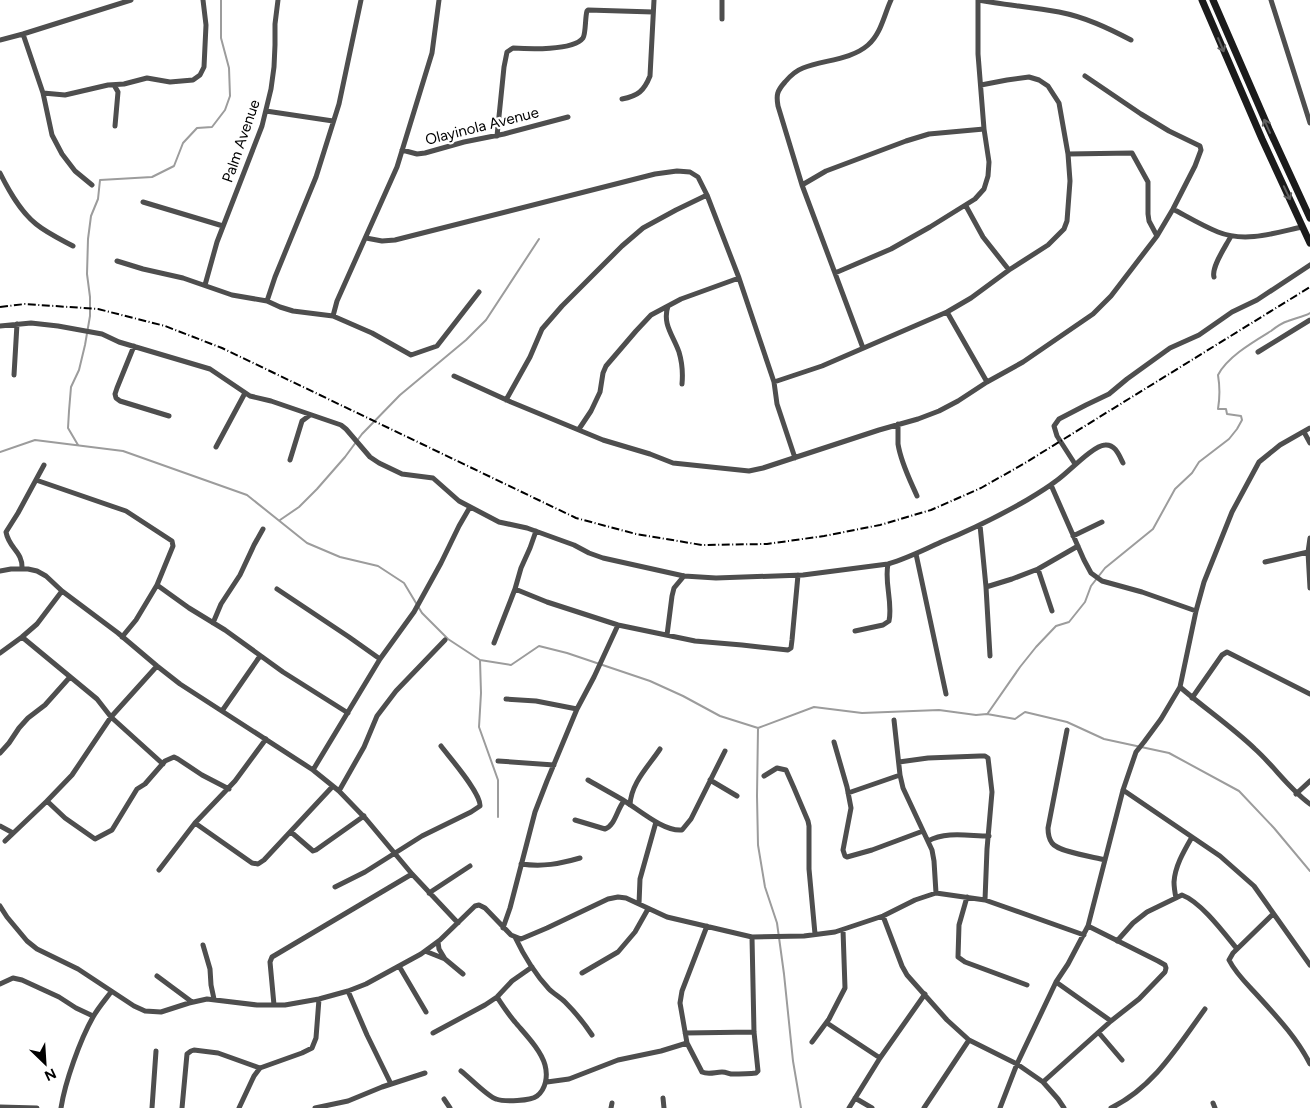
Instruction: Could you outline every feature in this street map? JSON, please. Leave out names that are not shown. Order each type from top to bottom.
[{"type":"main road","points":[[1202,0],[1262,139],[1310,243]]},
{"type":"main road","points":[[1213,0],[1268,129],[1310,218]]},
{"type":"street","points":[[0,40],[131,0]]},
{"type":"street","points":[[43,93],[65,95],[147,78],[170,82],[193,80],[200,75],[204,67],[206,25],[203,0]]},
{"type":"street","name":"Palm Avenue","points":[[205,285],[217,242],[262,126],[266,111],[274,67],[275,24],[278,0]]},
{"type":"street","points":[[267,301],[316,177],[339,104],[361,0]]},
{"type":"street","points":[[332,316],[337,301],[392,182],[432,53],[439,0]]},
{"type":"street","points":[[622,99],[633,97],[637,94],[642,90],[649,78],[654,0]]},
{"type":"street","points":[[722,0],[722,19]]},
{"type":"street","points":[[863,348],[802,185],[778,106],[777,96],[779,88],[791,75],[803,68],[841,58],[868,45],[878,32],[890,0]]},
{"type":"street","points":[[835,273],[890,250],[966,206],[984,189],[988,176],[989,162],[984,129],[978,54],[978,0],[1060,12],[1102,25],[1131,40]]},
{"type":"street","points":[[1271,0],[1310,123]]},
{"type":"street","points":[[497,136],[504,67],[509,50],[513,48],[556,48],[578,41],[584,35],[587,10],[653,12]]},
{"type":"street","points":[[23,34],[43,93],[52,135],[62,154],[75,171],[92,185]]},
{"type":"street","points":[[454,376],[506,400],[603,440],[673,463],[749,471],[918,419],[938,411],[1023,362],[1093,314],[1111,296],[1157,236],[1195,166],[1201,150],[1200,146],[1169,131],[1141,114],[1085,76]]},
{"type":"street","points":[[774,382],[822,366],[947,312],[971,298],[1009,270],[1048,245],[1064,229],[1067,221],[1070,181],[1068,154],[1059,103],[1048,86],[1039,80],[1029,78],[981,85]]},
{"type":"street","points":[[114,85],[118,92],[115,126]]},
{"type":"street","points":[[266,111],[333,121]]},
{"type":"street","name":"Olayinola Avenue","points":[[402,150],[417,154],[425,153],[568,117]]},
{"type":"street","points":[[802,185],[826,172],[906,141],[929,134],[984,129]]},
{"type":"street","points":[[1068,154],[1132,153],[1148,182],[1149,221],[1157,236]]},
{"type":"street","points":[[366,238],[382,241],[395,240],[655,174],[677,171],[690,172],[698,177],[707,195],[739,278],[774,382],[777,404],[795,458]]},
{"type":"street","points":[[0,173],[21,209],[35,223],[73,246]]},
{"type":"street","points":[[506,400],[530,358],[542,329],[562,306],[622,246],[643,228],[707,195]]},
{"type":"street","points":[[142,202],[223,226]]},
{"type":"street","points":[[966,206],[983,237],[1009,270]]},
{"type":"street","points":[[1173,209],[1214,230],[1231,236],[1261,236],[1302,227]]},
{"type":"street","points":[[1214,277],[1215,267],[1231,236]]},
{"type":"street","points":[[117,261],[205,285],[242,298],[267,301],[293,311],[332,316],[372,333],[411,356],[437,346],[479,292]]},
{"type":"street","points":[[1075,464],[1057,436],[1054,426],[1059,419],[1109,394],[1170,348],[1199,335],[1232,312],[1257,300],[1310,265]]},
{"type":"street","points":[[579,429],[600,392],[606,366],[651,315],[668,305],[698,292],[739,278]]},
{"type":"street","points":[[668,305],[665,317],[682,365],[682,384]]},
{"type":"street","points":[[947,312],[987,382]]},
{"type":"street","points":[[1258,352],[1310,320]]},
{"type":"street","points":[[0,326],[31,323],[102,334],[119,342],[210,369],[250,396],[271,401],[341,425],[370,457],[379,463],[402,474],[433,478],[460,501],[503,523],[536,531],[603,558],[684,576],[716,578],[798,575],[888,564],[980,526],[1012,509],[1051,485],[1086,455],[1105,445],[1117,451],[1123,463]]},
{"type":"street","points":[[14,375],[17,324]]},
{"type":"street","points":[[134,346],[117,388],[116,398],[120,401],[169,416]]},
{"type":"street","points":[[216,447],[245,393]]},
{"type":"street","points":[[290,460],[302,421],[310,415]]},
{"type":"street","points":[[898,424],[898,443],[902,458],[918,496]]},
{"type":"street","points":[[1000,1108],[1017,1064],[1056,982],[1088,926],[1123,790],[1136,752],[1161,719],[1180,687],[1204,582],[1232,512],[1259,462],[1280,445],[1310,428]]},
{"type":"street","points":[[1304,432],[1310,443]]},
{"type":"street","points":[[22,569],[21,558],[7,539],[6,532],[44,466]]},
{"type":"street","points":[[36,480],[126,511],[172,541],[173,546],[157,585],[136,620],[122,637]]},
{"type":"street","points":[[1051,485],[1073,536],[1091,573],[1096,578],[1196,611]]},
{"type":"street","points":[[313,770],[380,659],[414,612],[442,563],[470,507]]},
{"type":"street","points":[[1073,536],[1102,522]]},
{"type":"street","points":[[980,526],[990,656]]},
{"type":"street","points":[[213,623],[221,604],[240,575],[263,529]]},
{"type":"street","points":[[494,643],[515,589],[520,568],[536,531]]},
{"type":"street","points":[[1310,538],[1308,552],[1310,588]]},
{"type":"street","points":[[986,587],[1012,580],[1038,569],[1078,546]]},
{"type":"street","points":[[1264,562],[1308,552]]},
{"type":"street","points":[[916,554],[946,694]]},
{"type":"street","points":[[855,631],[884,625],[889,620],[890,611],[886,579],[888,564]]},
{"type":"street","points":[[0,571],[28,569],[46,576],[62,591],[180,684],[313,770],[339,791],[364,816],[412,874],[458,923]]},
{"type":"street","points":[[1038,569],[1052,611]]},
{"type":"street","points":[[515,589],[547,602],[618,624],[667,635],[694,641],[742,644],[788,650],[791,648],[798,575]]},
{"type":"street","points":[[667,635],[674,588],[684,576]]},
{"type":"street","points":[[157,585],[189,608],[225,630],[283,672],[348,713]]},
{"type":"street","points":[[277,590],[349,636],[380,659]]},
{"type":"street","points":[[0,652],[37,624],[62,591]]},
{"type":"street","points":[[503,928],[535,812],[577,709],[618,624]]},
{"type":"street","points":[[22,637],[97,699],[111,717],[163,764]]},
{"type":"street","points":[[339,791],[364,747],[377,716],[396,691],[445,640]]},
{"type":"street","points":[[1192,698],[1222,655],[1227,652],[1310,694]]},
{"type":"street","points":[[222,711],[260,656]]},
{"type":"street","points":[[5,842],[72,775],[111,717],[157,666]]},
{"type":"street","points":[[0,753],[28,718],[45,705],[70,677]]},
{"type":"street","points":[[1180,687],[1234,729],[1257,750],[1296,794],[1310,804]]},
{"type":"street","points":[[506,699],[536,701],[577,709]]},
{"type":"street","points":[[894,720],[903,788],[932,850],[936,893]]},
{"type":"street","points":[[1067,730],[1048,828],[1049,837],[1053,845],[1059,849],[1105,860]]},
{"type":"street","points":[[159,870],[195,823],[235,782],[266,739]]},
{"type":"street","points":[[834,742],[848,793],[850,808],[843,850],[845,856],[872,850],[923,832]]},
{"type":"street","points":[[335,887],[365,872],[422,836],[480,806],[481,802],[476,792],[441,746]]},
{"type":"street","points":[[630,805],[634,785],[660,749]]},
{"type":"street","points":[[588,780],[656,822],[672,829],[682,830],[691,819],[725,751]]},
{"type":"street","points":[[899,762],[928,758],[980,756],[988,758],[992,792],[985,900]]},
{"type":"street","points":[[47,801],[65,818],[95,839],[112,830],[137,789],[145,784],[170,758],[178,759],[202,775],[229,789]]},
{"type":"street","points":[[498,761],[554,765]]},
{"type":"street","points":[[764,776],[777,768],[786,770],[808,821],[809,869],[815,934]]},
{"type":"street","points":[[848,793],[900,775]]},
{"type":"street","points":[[710,780],[737,796]]},
{"type":"street","points":[[1296,794],[1310,780]]},
{"type":"street","points":[[195,823],[256,864],[261,863],[333,786]]},
{"type":"street","points":[[1123,790],[1220,856],[1254,886],[1310,965]]},
{"type":"street","points":[[575,820],[605,829],[608,828],[624,801]]},
{"type":"street","points":[[291,832],[313,851],[364,816]]},
{"type":"street","points":[[639,904],[640,879],[656,822]]},
{"type":"street","points":[[0,826],[13,833]]},
{"type":"street","points":[[928,841],[945,835],[989,836]]},
{"type":"street","points":[[1176,898],[1174,882],[1177,869],[1192,837]]},
{"type":"street","points":[[521,864],[547,866],[580,858]]},
{"type":"street","points":[[429,893],[470,866]]},
{"type":"street","points":[[274,1005],[270,962],[272,958],[412,874]]},
{"type":"street","points":[[0,906],[27,941],[37,949],[66,962],[94,978],[111,992],[134,1006],[145,1011],[161,1012],[207,999],[257,1005],[285,1005],[319,999],[348,991],[366,984],[425,951],[438,942],[475,906],[479,905],[485,908],[511,935],[521,938],[614,898],[626,898],[667,917],[752,937],[804,936],[843,930],[883,916],[920,898],[936,893],[985,900],[1084,935]]},
{"type":"street","points":[[1117,941],[1147,912],[1182,896],[1191,899],[1210,917],[1237,949]]},
{"type":"street","points":[[967,897],[959,925],[958,957],[965,962],[1027,985]]},
{"type":"street","points":[[582,973],[618,952],[635,932],[648,909]]},
{"type":"street","points":[[1273,914],[1230,956],[1229,960],[1232,966],[1292,1035],[1310,1064]]},
{"type":"street","points":[[883,916],[907,975],[947,1020],[969,1040],[1017,1064],[1043,1082],[1064,1108]]},
{"type":"street","points":[[707,926],[682,991],[680,1003],[687,1043],[702,1072],[705,1074],[723,1072],[731,1074],[756,1073],[758,1069],[754,1032],[752,937]]},
{"type":"street","points":[[1043,1082],[1111,1021],[1139,999],[1165,972],[1165,965],[1158,960],[1088,926]]},
{"type":"street","points":[[812,1042],[826,1022],[845,988],[843,930]]},
{"type":"street","points":[[515,937],[532,967],[550,990],[580,1017],[592,1035]]},
{"type":"street","points":[[438,942],[445,959]]},
{"type":"street","points":[[202,945],[210,969],[214,999]]},
{"type":"street","points":[[425,951],[445,959],[463,974]]},
{"type":"street","points":[[399,966],[426,1012]]},
{"type":"street","points":[[433,1033],[497,997],[512,982],[532,967]]},
{"type":"street","points":[[157,976],[192,1002]]},
{"type":"street","points":[[0,984],[13,978],[22,980],[59,997],[93,1016]]},
{"type":"street","points":[[1056,982],[1111,1021]]},
{"type":"street","points":[[348,991],[391,1084]]},
{"type":"street","points":[[61,1108],[77,1053],[93,1016],[111,992]]},
{"type":"street","points":[[849,1108],[880,1058],[924,994]]},
{"type":"street","points":[[460,1071],[489,1096],[496,1100],[515,1104],[536,1097],[547,1082],[546,1067],[542,1058],[497,997]]},
{"type":"street","points":[[239,1108],[254,1076],[260,1068],[312,1048],[316,1038],[319,999]]},
{"type":"street","points":[[1111,1108],[1140,1090],[1153,1078],[1176,1051],[1205,1009]]},
{"type":"street","points":[[826,1022],[880,1058]]},
{"type":"street","points":[[685,1033],[754,1032]]},
{"type":"street","points":[[1099,1033],[1122,1060]]},
{"type":"street","points":[[924,1108],[969,1040]]},
{"type":"street","points":[[547,1082],[569,1079],[618,1060],[661,1051],[687,1043]]},
{"type":"street","points":[[152,1108],[156,1051]]},
{"type":"street","points":[[182,1108],[187,1054],[190,1051],[218,1053],[260,1068]]},
{"type":"street","points":[[315,1108],[348,1101],[391,1084],[425,1074]]},
{"type":"street","points":[[663,1098],[664,1108]]},
{"type":"street","points":[[854,1098],[872,1108]]},
{"type":"street","points":[[444,1099],[450,1108]]},
{"type":"street","points":[[0,1107],[37,1108]]},
{"type":"waterway","points":[[78,445],[68,428],[69,411],[71,387],[79,370],[90,316],[87,274],[88,239],[91,216],[98,199],[100,180],[152,177],[174,166],[183,143],[197,128],[212,127],[225,110],[230,96],[229,68],[221,38],[221,0]]},
{"type":"waterway","points":[[280,520],[299,507],[317,489],[362,434],[400,395],[466,340],[486,320],[539,239]]},
{"type":"waterway","points":[[988,713],[1036,647],[1056,626],[1069,622],[1085,602],[1091,586],[1105,568],[1153,529],[1175,489],[1192,473],[1199,462],[1229,439],[1237,429],[1242,420],[1241,416],[1227,414],[1226,409],[1218,409],[1220,392],[1218,375],[1222,368],[1241,350],[1279,325],[1310,313]]},
{"type":"waterway","points":[[0,452],[35,440],[123,451],[247,495],[307,543],[340,557],[378,566],[404,583],[422,613],[448,639],[480,660],[511,665],[539,646],[567,653],[650,681],[720,716],[758,728],[814,707],[862,713],[939,710],[976,715],[987,714],[1015,719],[1025,712],[1067,722],[1104,739],[1169,753],[1239,791],[1274,828],[1310,871]]},
{"type":"waterway","points":[[480,660],[479,727],[498,780],[498,817]]},
{"type":"waterway","points":[[758,728],[758,845],[765,887],[777,923],[793,1061],[801,1108]]},
{"type":"railway","points":[[0,307],[25,304],[98,309],[165,326],[222,348],[576,518],[636,534],[702,545],[767,544],[824,536],[880,525],[931,510],[981,488],[1025,463],[1310,287]]}]
